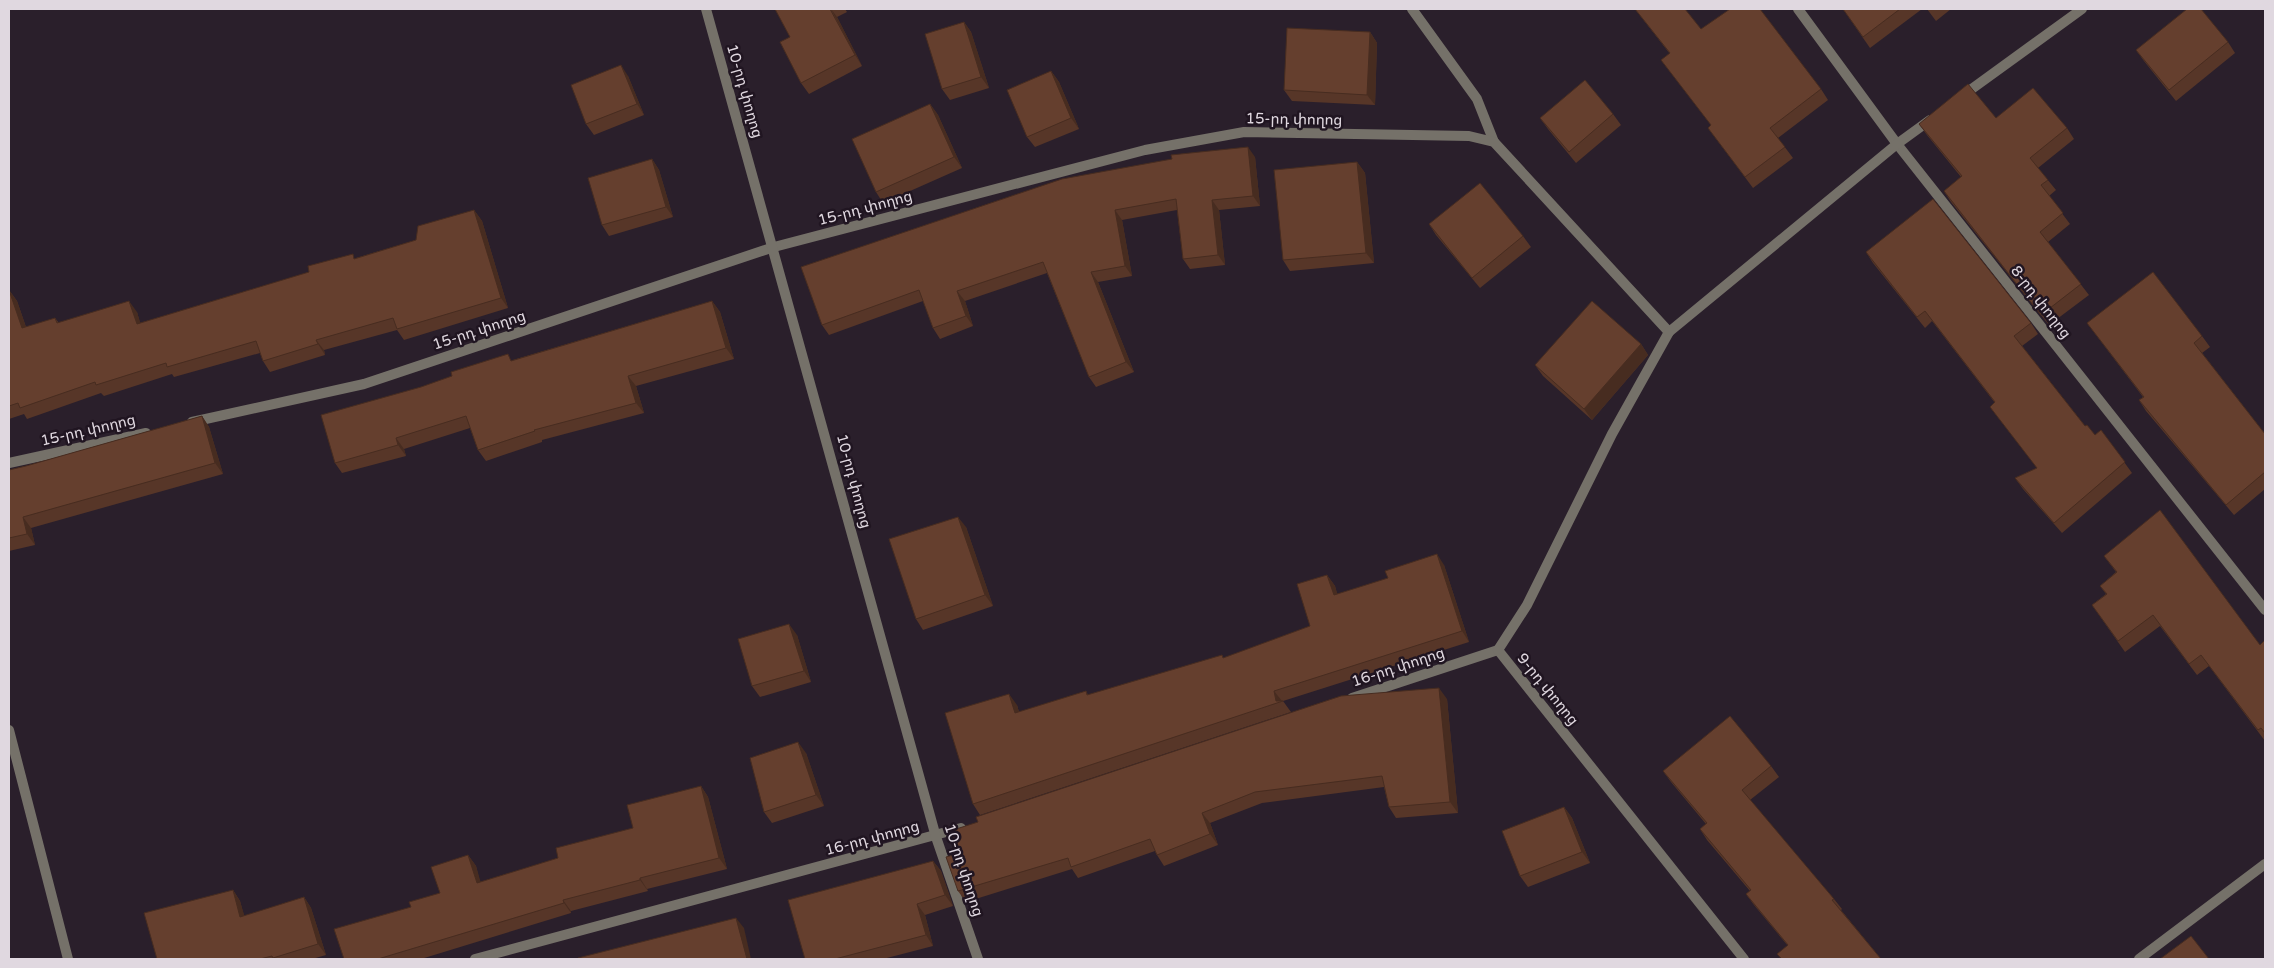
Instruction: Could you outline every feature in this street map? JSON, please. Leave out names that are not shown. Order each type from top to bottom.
[{"type":"street","name":"10-րդ փողոց","points":[[706,9],[774,247],[936,837],[978,959]]},
{"type":"street","points":[[1412,9],[1478,98],[1494,142],[1669,332],[1896,144],[1937,115]]},
{"type":"street","name":"8-րդ փողոց","points":[[1798,9],[1896,144],[2265,610]]},
{"type":"street","points":[[1953,103],[2082,9]]},
{"type":"street","name":"15-րդ փողոց","points":[[182,425],[364,384],[774,247],[1145,150],[1244,132],[1469,136],[1494,142]]},
{"type":"street","name":"9-րդ փողոց","points":[[1669,332],[1612,434],[1526,605],[1498,650],[1744,959]]},
{"type":"street","name":"15-րդ փողոց","points":[[9,464],[153,431]]},
{"type":"street","name":"16-րդ փողոց","points":[[1338,703],[1498,650]]},
{"type":"street","points":[[9,730],[68,959]]},
{"type":"street","name":"16-րդ փողոց","points":[[475,959],[936,837],[974,824]]},
{"type":"street","points":[[2139,959],[2265,864]]},
{"type":"building","points":[[775,9],[830,9],[855,55],[801,83],[780,42],[790,37]]},
{"type":"building","points":[[1635,9],[1685,9],[1701,29],[1730,9],[1760,9],[1821,89],[1770,128],[1785,147],[1745,177],[1708,128],[1711,125],[1661,60],[1670,53]]},
{"type":"building","points":[[1843,9],[1900,9],[1863,37]]},
{"type":"building","points":[[2187,9],[2201,9],[2228,42],[2169,90],[2136,50]]},
{"type":"building","points":[[964,22],[981,77],[942,89],[925,34]]},
{"type":"building","points":[[1287,28],[1370,32],[1367,95],[1284,90]]},
{"type":"building","points":[[621,65],[637,104],[586,124],[571,85]]},
{"type":"building","points":[[1051,71],[1071,118],[1027,137],[1007,90]]},
{"type":"building","points":[[1585,80],[1613,114],[1569,152],[1540,118]]},
{"type":"building","points":[[1968,84],[1996,118],[2033,88],[2067,128],[2030,158],[2048,180],[2041,185],[2063,213],[2040,232],[2081,284],[2041,315],[1944,191],[1962,176],[1919,124]]},
{"type":"building","points":[[930,104],[954,157],[876,192],[852,139]]},
{"type":"building","points":[[1248,147],[1253,196],[1212,200],[1218,255],[1183,259],[1176,199],[1115,210],[1125,266],[1091,272],[1126,362],[1089,377],[1043,262],[957,291],[966,316],[933,328],[919,290],[822,325],[801,267],[1062,179],[1172,159],[1171,155]]},
{"type":"building","points":[[652,159],[666,207],[602,225],[588,178]]},
{"type":"building","points":[[1357,162],[1366,253],[1283,260],[1274,170]]},
{"type":"building","points":[[1480,183],[1523,236],[1472,278],[1429,224]]},
{"type":"building","points":[[1933,199],[2031,323],[2014,336],[2085,426],[2087,425],[2095,435],[2101,430],[2125,462],[2054,523],[2015,478],[2037,468],[1990,407],[1995,402],[1925,311],[1917,317],[1866,252]]},
{"type":"building","points":[[474,210],[501,298],[397,329],[393,318],[316,340],[318,344],[263,361],[256,341],[167,367],[166,363],[96,385],[95,382],[20,408],[18,403],[9,406],[9,290],[22,328],[55,318],[57,323],[129,301],[137,324],[309,272],[308,266],[353,254],[354,259],[416,240],[418,226]]},
{"type":"building","points":[[2153,272],[2202,336],[2194,343],[2265,434],[2265,472],[2226,505],[2139,400],[2144,397],[2087,323]]},
{"type":"building","points":[[712,301],[726,348],[628,376],[636,403],[534,430],[478,450],[466,416],[396,438],[398,445],[335,463],[321,415],[421,387],[452,376],[451,372],[508,354],[511,361]]},
{"type":"building","points":[[1592,301],[1641,344],[1584,409],[1535,365]]},
{"type":"building","points":[[202,416],[215,463],[23,517],[27,534],[9,538],[9,470]]},
{"type":"building","points":[[2160,510],[2260,645],[2265,640],[2265,733],[2261,728],[2258,730],[2201,655],[2189,664],[2153,615],[2118,641],[2092,605],[2107,594],[2100,586],[2117,572],[2104,556]]},
{"type":"building","points":[[958,517],[985,595],[916,619],[889,539]]},
{"type":"building","points":[[1437,554],[1462,631],[1274,691],[1276,701],[1283,701],[973,804],[945,713],[1009,694],[1015,713],[1086,691],[1087,695],[1222,655],[1223,658],[1310,626],[1297,584],[1327,575],[1334,595],[1388,578],[1385,571]]},
{"type":"building","points":[[789,624],[804,671],[752,686],[738,639]]},
{"type":"building","points":[[1439,688],[1450,802],[1389,807],[1382,776],[1255,792],[1202,813],[1210,834],[1157,855],[1150,839],[1071,867],[1068,858],[958,891],[946,857],[957,854],[950,831],[978,822],[976,817],[1341,696]]},
{"type":"building","points":[[1730,716],[1771,766],[1742,790],[1834,899],[1832,900],[1881,959],[1782,959],[1777,954],[1788,945],[1746,894],[1751,890],[1700,829],[1707,823],[1663,771]]},
{"type":"building","points":[[798,742],[816,795],[764,812],[750,758]]},
{"type":"building","points":[[701,786],[719,858],[563,900],[564,903],[378,959],[344,959],[334,929],[411,907],[409,902],[440,893],[431,867],[468,855],[477,883],[558,858],[556,848],[633,828],[627,805]]},
{"type":"building","points":[[1564,807],[1582,852],[1520,876],[1502,831]]},
{"type":"building","points":[[933,861],[945,895],[917,904],[926,935],[835,959],[805,959],[788,900]]},
{"type":"building","points":[[233,890],[240,917],[304,897],[318,944],[273,958],[272,956],[260,959],[157,959],[144,913]]},
{"type":"building","points":[[736,918],[747,959],[578,959],[578,958]]},
{"type":"building","points":[[2191,936],[2209,959],[2160,959]]}]
